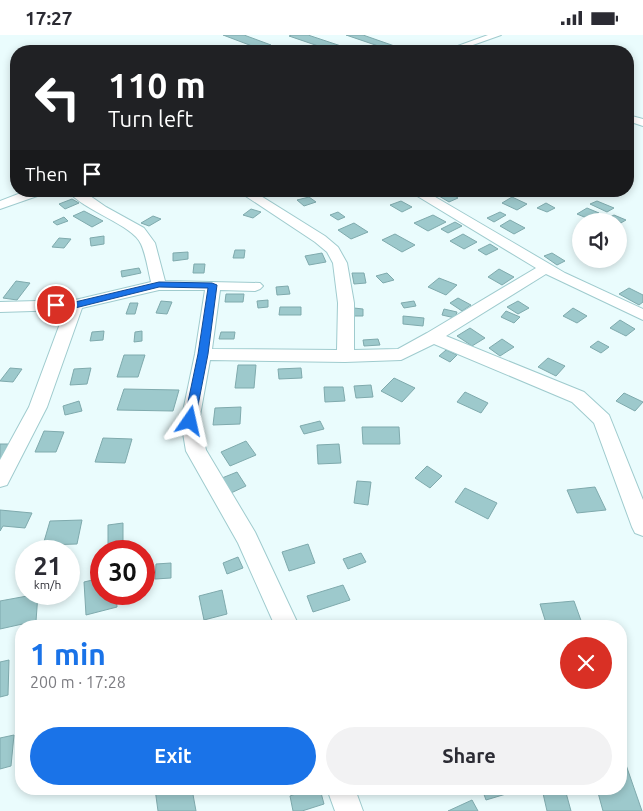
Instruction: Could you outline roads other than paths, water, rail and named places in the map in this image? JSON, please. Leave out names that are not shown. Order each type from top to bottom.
[{"type":"street","points":[[466,45],[497,35]]},
{"type":"street","points":[[0,205],[22,197]]},
{"type":"street","points":[[83,197],[101,210],[139,231],[148,243],[159,285]]},
{"type":"street","points":[[254,197],[320,239],[333,250],[340,263],[346,303],[345,355]]},
{"type":"street","points":[[425,197],[546,268],[643,315]]},
{"type":"street","points":[[203,354],[400,354],[433,337],[546,268]]},
{"type":"street","points":[[0,307],[75,305],[159,285],[255,286]]},
{"type":"street","points":[[212,285],[203,354],[190,421],[196,451],[248,539],[284,620]]},
{"type":"street","points":[[0,479],[38,407],[75,305]]},
{"type":"street","points":[[433,337],[578,397],[602,420],[643,527]]},
{"type":"street","points":[[343,795],[349,811]]}]
